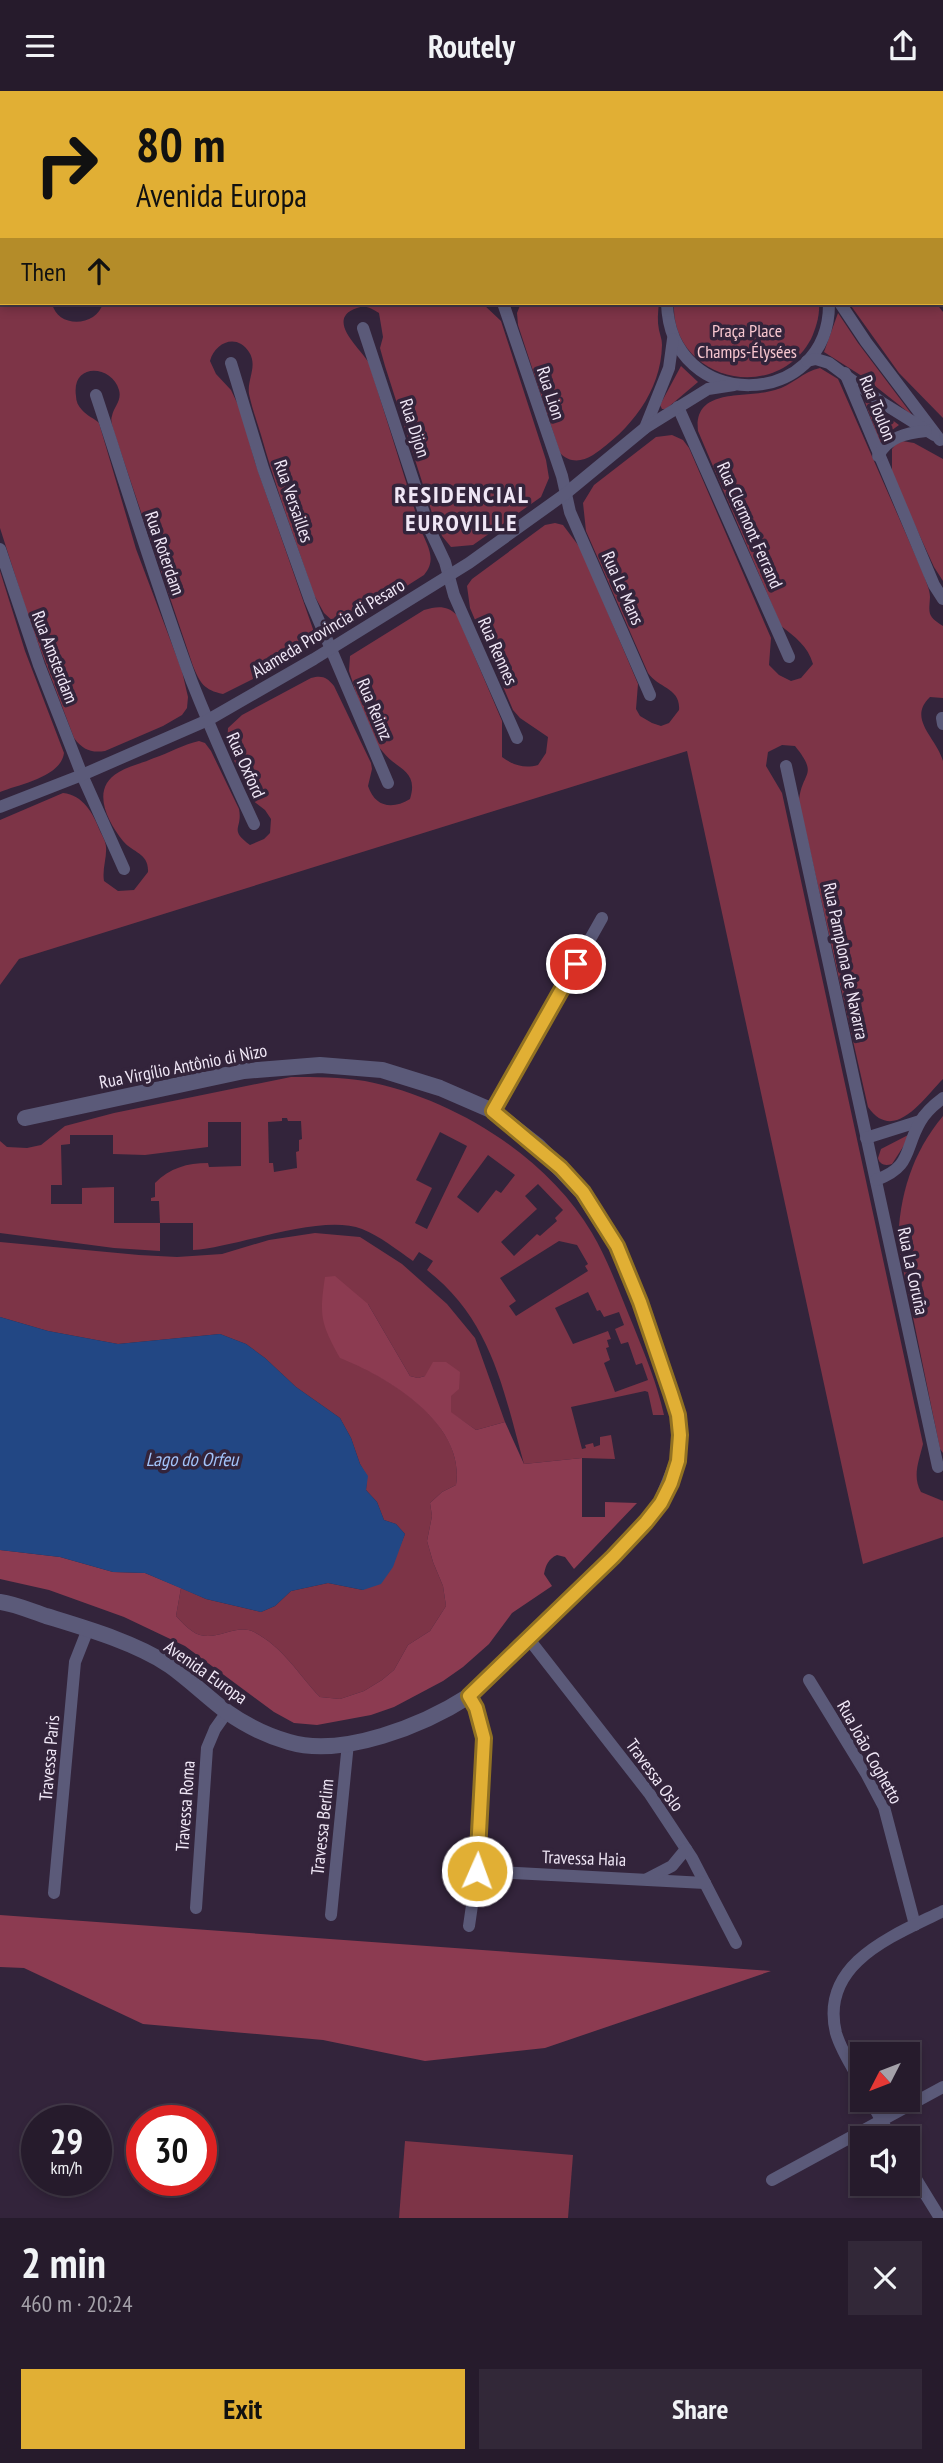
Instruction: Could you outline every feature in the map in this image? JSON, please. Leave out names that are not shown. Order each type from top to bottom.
[{"type":"street","name":"Rua Lion","points":[[504,305],[562,476],[565,494]]},
{"type":"street","points":[[667,305],[672,336],[686,357],[713,378],[734,385],[766,384],[795,372],[819,345],[827,326],[829,305]]},
{"type":"street","points":[[841,305],[866,342],[942,441]]},
{"type":"street","name":"Rua Dijon","points":[[363,328],[429,528],[449,577]]},
{"type":"street","name":"Alameda Provincia di Pesaro","points":[[645,428],[669,368],[673,352],[672,336]]},
{"type":"street","points":[[807,361],[816,359],[829,363],[881,402],[942,441]]},
{"type":"street","name":"Rua Versailles","points":[[231,363],[280,516],[310,600],[331,648]]},
{"type":"street","name":"Rua Toulon","points":[[845,373],[878,456],[934,585],[943,599]]},
{"type":"street","name":"Alameda Provincia di Pesaro","points":[[0,807],[82,775],[208,720],[449,577],[565,494],[645,428],[708,389],[734,385]]},
{"type":"street","name":"Rua Roterdam","points":[[96,395],[148,557],[208,720]]},
{"type":"street","name":"Rua Clermont Ferrand","points":[[678,407],[789,657]]},
{"type":"street","name":"Rua Toulon","points":[[878,456],[893,440],[905,433],[926,431]]},
{"type":"street","name":"Rua Le Mans","points":[[565,494],[570,512],[650,695]]},
{"type":"street","name":"Rua Amsterdam","points":[[0,549],[24,625],[82,775],[124,869]]},
{"type":"street","name":"Rua Rennes","points":[[449,577],[454,595],[517,738]]},
{"type":"street","name":"Rua Reimz","points":[[331,648],[357,715],[388,783]]},
{"type":"street","name":"Rua Oxford","points":[[208,720],[254,824]]},
{"type":"street","name":"Rua Pamplona de Navarra","points":[[786,766],[872,1164]]},
{"type":"street","points":[[493,1111],[602,918]]},
{"type":"street","name":"Rua Virgílio Antônio di Nizo","points":[[25,1118],[244,1071],[320,1065],[382,1070],[440,1088],[493,1111],[561,1168],[583,1192],[612,1237],[640,1302],[678,1415],[680,1435],[678,1461],[661,1503],[613,1557],[528,1638]]},
{"type":"street","points":[[876,1180],[888,1176],[903,1164],[920,1121],[943,1098]]},
{"type":"street","points":[[866,1138],[920,1121]]},
{"type":"street","name":"Rua La Coruña","points":[[872,1164],[937,1467]]},
{"type":"street","name":"Avenida Europa","points":[[0,1602],[88,1629],[167,1664],[227,1712],[252,1727],[289,1743],[321,1747],[348,1743],[415,1725],[446,1711],[469,1696],[528,1638]]},
{"type":"street","name":"Travessa Paris","points":[[54,1893],[75,1662],[88,1629]]},
{"type":"street","name":"Travessa Oslo","points":[[528,1638],[649,1793],[686,1849],[736,1943]]},
{"type":"street","name":"Rua João Coghetto","points":[[809,1680],[884,1807],[915,1925]]},
{"type":"street","points":[[469,1696],[476,1708],[484,1738],[477,1871],[470,1926]]},
{"type":"street","name":"Travessa Roma","points":[[196,1908],[206,1748],[227,1712]]},
{"type":"street","name":"Travessa Berlim","points":[[331,1915],[348,1743]]},
{"type":"street","name":"Travessa Haia","points":[[647,1879],[672,1866],[686,1849]]},
{"type":"street","name":"Travessa Haia","points":[[477,1871],[647,1879],[678,1884],[705,1883]]},
{"type":"street","points":[[850,2061],[836,2034],[834,2013],[836,1993],[844,1975],[862,1956],[943,1911]]},
{"type":"street","points":[[772,2180],[943,2087]]},
{"type":"street","points":[[877,2112],[884,2126]]},
{"type":"street","points":[[920,2185],[940,2218]]},
{"type":"green space","points":[[0,305],[53,305],[61,317],[77,322],[93,317],[102,305],[484,305],[501,321],[546,460],[549,478],[541,497],[473,545],[451,547],[442,536],[433,516],[385,366],[380,348],[383,337],[379,313],[363,307],[348,313],[344,319],[344,327],[369,363],[431,559],[424,575],[350,622],[335,623],[324,613],[314,595],[273,475],[249,394],[252,357],[239,343],[233,341],[221,345],[210,361],[216,374],[231,390],[240,409],[255,462],[314,632],[312,644],[297,657],[223,694],[204,685],[193,666],[111,422],[119,400],[119,390],[109,376],[101,372],[86,373],[76,385],[77,402],[84,412],[99,423],[136,549],[182,671],[188,697],[187,708],[182,715],[105,751],[91,751],[74,738],[30,622],[0,528]]},
{"type":"green space","points":[[520,305],[659,305],[658,323],[662,345],[656,379],[631,422],[607,445],[589,457],[571,460],[560,453],[518,325],[517,313]]},
{"type":"green space","name":"Praça Place Champs-Élysées","points":[[674,305],[819,305],[811,339],[795,360],[774,372],[751,377],[728,375],[706,365],[689,350],[677,329]]},
{"type":"green space","points":[[850,305],[938,305],[943,312],[943,418],[899,373]]},
{"type":"green space","points":[[838,313],[913,416],[865,378],[824,352]]},
{"type":"green space","points":[[681,366],[698,382],[666,409],[662,409],[660,405]]},
{"type":"green space","points":[[820,368],[838,379],[924,575],[930,594],[930,614],[943,626],[943,698],[930,697],[921,713],[925,728],[943,761],[943,1079],[917,1106],[898,1120],[888,1121],[878,1117],[868,1107],[799,802],[808,769],[806,763],[795,746],[782,745],[768,752],[766,766],[782,793],[923,1444],[917,1468],[918,1486],[921,1492],[943,1501],[943,1537],[863,1564],[687,751],[19,959],[0,985],[0,820],[63,793],[76,797],[94,818],[105,841],[104,881],[118,891],[134,890],[148,872],[148,866],[143,857],[123,841],[107,815],[103,796],[105,787],[110,779],[123,770],[199,741],[205,743],[211,751],[239,809],[238,832],[243,840],[250,845],[264,839],[270,833],[271,819],[265,810],[252,800],[227,745],[228,728],[242,715],[311,678],[324,677],[334,686],[371,763],[368,786],[375,798],[391,805],[410,799],[412,782],[409,776],[383,752],[367,724],[349,671],[350,656],[424,610],[442,607],[457,615],[502,721],[502,757],[528,767],[538,765],[546,753],[548,737],[513,710],[470,608],[467,586],[472,579],[545,525],[563,525],[581,549],[638,684],[636,709],[640,716],[661,726],[669,723],[679,710],[679,703],[673,693],[648,673],[586,531],[583,503],[594,485],[656,437],[672,435],[683,440],[689,448],[771,638],[769,665],[779,675],[791,681],[801,678],[813,664],[811,658],[800,642],[781,626],[698,431],[699,417],[704,407],[713,401],[775,390]]},
{"type":"green space","points":[[864,399],[899,425],[888,433],[880,444]]},
{"type":"green space","points":[[902,441],[914,443],[943,459],[943,581],[892,475],[892,449]]},
{"type":"green space","points":[[0,571],[25,651],[64,753],[56,768],[48,774],[0,792]]},
{"type":"green space","points":[[291,1077],[309,1077],[365,1081],[398,1089],[463,1116],[523,1155],[573,1205],[592,1233],[642,1347],[664,1415],[653,1415],[648,1392],[645,1391],[571,1407],[582,1449],[593,1443],[594,1447],[600,1445],[600,1437],[611,1435],[615,1459],[582,1458],[524,1464],[492,1358],[467,1311],[427,1270],[433,1261],[419,1252],[413,1261],[382,1239],[362,1229],[345,1225],[325,1225],[193,1250],[193,1223],[160,1223],[160,1251],[114,1248],[0,1233],[0,1141],[7,1147],[27,1148],[41,1145],[65,1126],[114,1113]],"holes":[[[282,1118],[301,1121],[302,1139],[299,1140],[299,1151],[296,1152],[297,1168],[274,1172],[273,1163],[269,1163],[268,1122],[282,1121]],[[208,1122],[241,1122],[241,1166],[209,1167],[208,1163],[200,1163],[173,1170],[155,1183],[155,1197],[151,1198],[151,1201],[159,1201],[160,1223],[114,1223],[114,1187],[82,1188],[82,1204],[51,1204],[51,1185],[62,1185],[61,1145],[70,1144],[70,1135],[113,1135],[113,1154],[145,1155],[208,1147]],[[440,1132],[467,1146],[427,1229],[415,1223],[432,1188],[416,1180]],[[488,1155],[515,1175],[501,1193],[496,1190],[478,1213],[457,1197]],[[538,1184],[563,1210],[555,1218],[557,1221],[540,1236],[537,1234],[514,1256],[501,1242],[537,1209],[525,1196]],[[559,1241],[577,1245],[588,1264],[585,1266],[588,1271],[516,1316],[509,1306],[516,1301],[500,1278]],[[588,1292],[597,1311],[600,1310],[604,1317],[619,1312],[624,1325],[615,1329],[621,1344],[628,1342],[636,1365],[642,1363],[648,1380],[615,1392],[604,1363],[610,1360],[606,1348],[609,1347],[607,1340],[611,1339],[608,1331],[573,1344],[555,1308]]]},
{"type":"green space","points":[[943,1116],[943,1453],[898,1244],[901,1209],[909,1176],[923,1145]]},
{"type":"green space","points":[[912,1133],[892,1164],[885,1165],[880,1162],[878,1158],[881,1149]]},
{"type":"green space","points":[[315,1233],[360,1237],[402,1264],[447,1304],[475,1338],[505,1422],[476,1430],[450,1412],[451,1396],[425,1376],[410,1376],[368,1304],[340,1357],[380,1377],[420,1405],[449,1442],[456,1463],[456,1485],[442,1492],[430,1503],[432,1516],[427,1541],[443,1586],[446,1606],[430,1631],[408,1645],[394,1670],[364,1691],[340,1699],[320,1697],[282,1653],[254,1632],[239,1630],[200,1635],[176,1616],[181,1588],[206,1599],[261,1612],[275,1606],[291,1591],[328,1583],[363,1590],[400,1546],[405,1534],[396,1524],[384,1520],[377,1502],[366,1490],[367,1476],[340,1418],[296,1387],[246,1344],[220,1334],[118,1344],[48,1331],[0,1317],[0,1242],[177,1257],[222,1254],[269,1240]]},
{"type":"green space","points":[[405,2141],[573,2155],[568,2218],[399,2218]]},
{"type":"shaded area","points":[[335,1276],[368,1304],[410,1376],[425,1376],[433,1362],[446,1362],[460,1372],[459,1389],[451,1396],[451,1412],[476,1430],[505,1422],[524,1464],[582,1458],[582,1517],[605,1517],[605,1502],[637,1503],[574,1569],[565,1557],[557,1555],[551,1558],[544,1574],[552,1586],[512,1613],[489,1644],[443,1681],[394,1707],[371,1715],[317,1725],[294,1723],[274,1712],[185,1646],[124,1617],[49,1590],[0,1579],[0,1550],[60,1557],[113,1572],[145,1573],[181,1588],[176,1616],[192,1631],[208,1636],[239,1630],[254,1632],[282,1653],[320,1697],[340,1699],[364,1691],[394,1670],[408,1645],[430,1631],[446,1606],[443,1586],[427,1541],[432,1516],[430,1503],[442,1492],[456,1485],[456,1463],[449,1442],[420,1406],[380,1377],[340,1358],[325,1328],[322,1311],[325,1277]]},
{"type":"shaded area","points":[[0,1915],[771,1971],[545,2048],[425,2061],[323,2040],[143,2024],[24,1968],[0,1967]]},
{"type":"water","name":"Lago do Orfeu","points":[[0,1317],[48,1331],[118,1344],[220,1334],[246,1344],[296,1387],[340,1418],[368,1476],[366,1490],[377,1502],[384,1520],[396,1524],[405,1534],[393,1567],[381,1584],[363,1590],[328,1583],[291,1591],[275,1606],[261,1612],[206,1599],[145,1573],[113,1572],[60,1557],[0,1550]]},
{"type":"district","name":"RESIDENCIAL EUROVILLE","points":[[462,508]]},
{"type":"route","points":[[477,1871],[484,1738],[476,1708],[469,1696],[646,1522],[661,1503],[678,1461],[678,1415],[640,1302],[617,1246],[583,1192],[561,1168],[493,1111],[576,964]]}]
